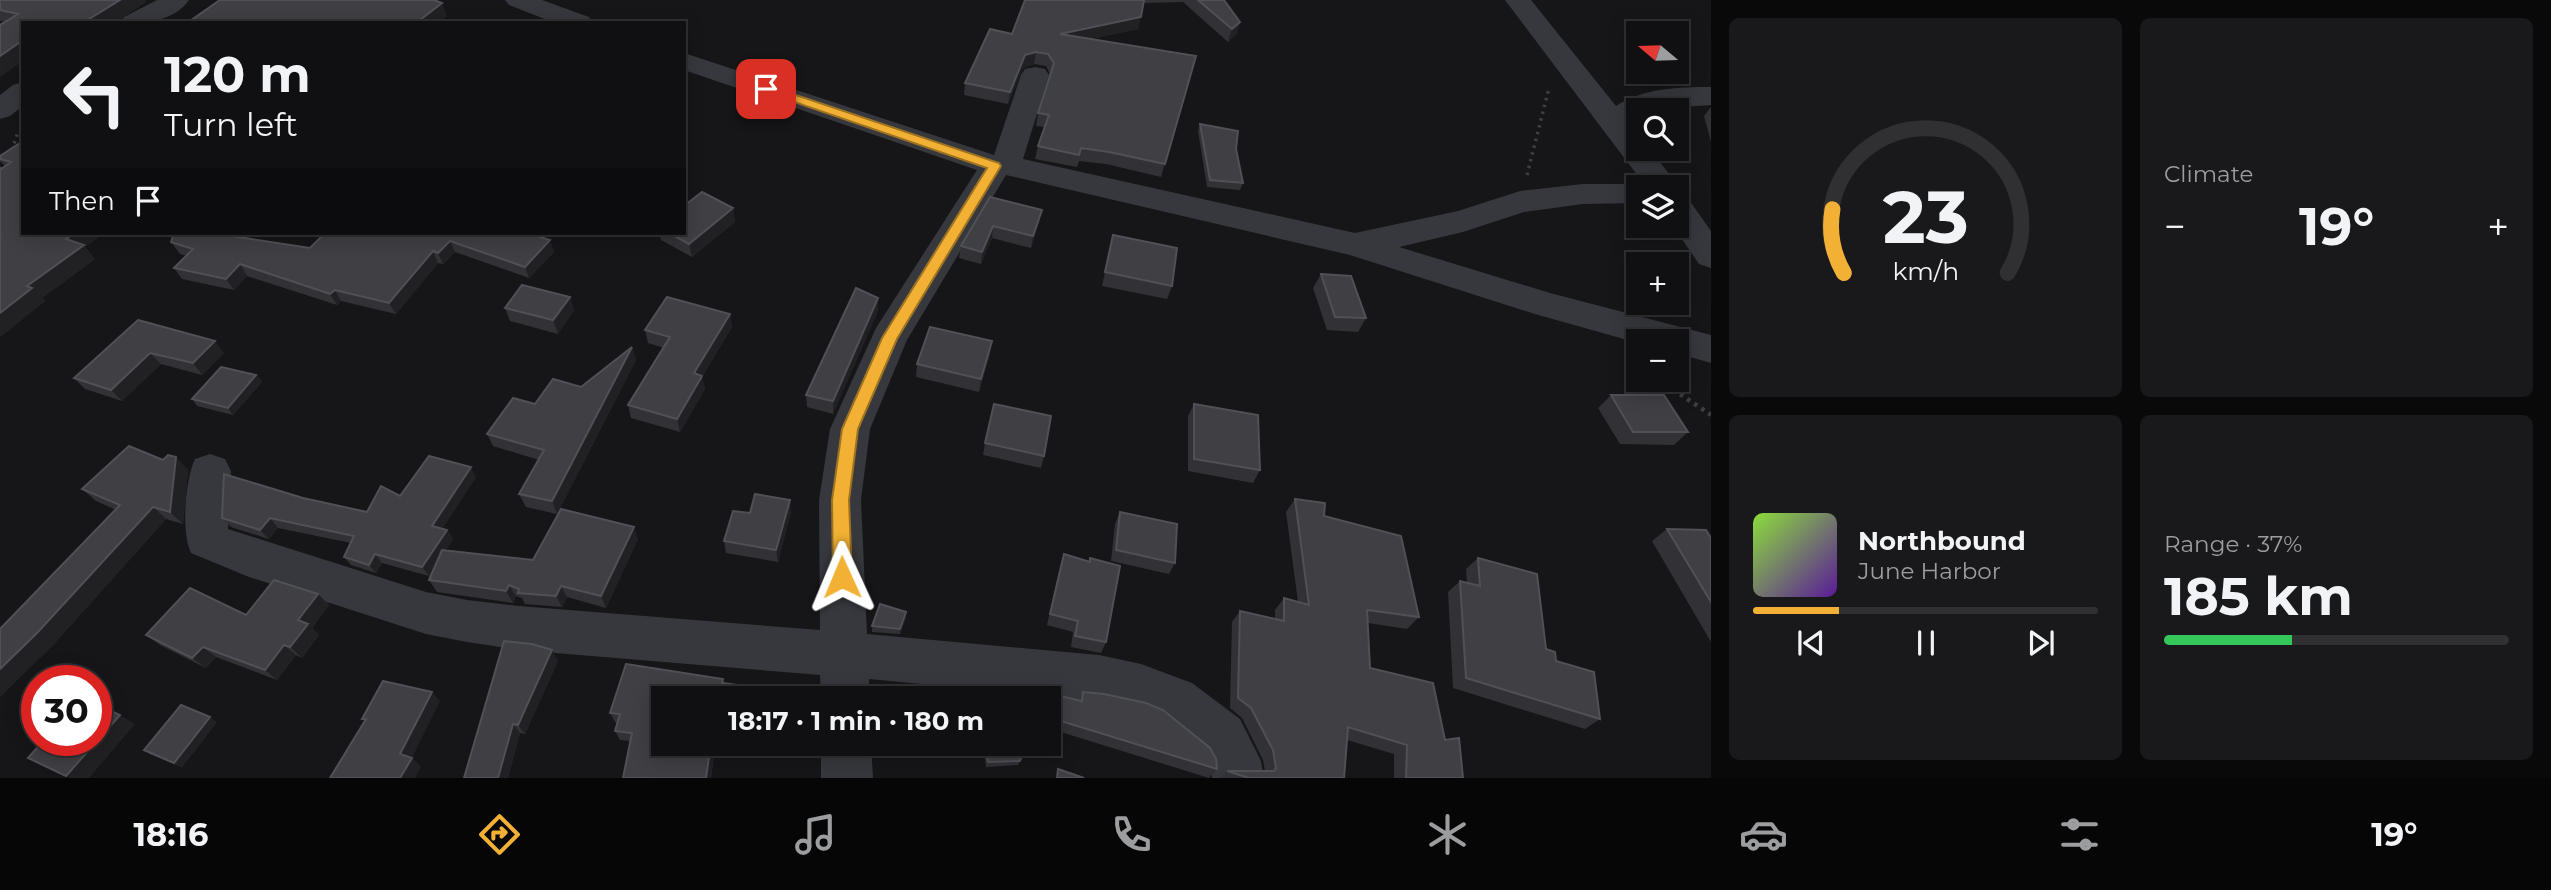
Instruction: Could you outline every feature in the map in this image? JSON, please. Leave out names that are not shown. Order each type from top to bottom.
[{"type":"street","points":[[137,21],[176,0]]},
{"type":"street","points":[[518,0],[575,21]]},
{"type":"street","points":[[1518,0],[1654,175]]},
{"type":"street","points":[[1565,60],[1609,84],[1660,97],[1711,96]]},
{"type":"street","points":[[686,62],[1000,166],[1355,245],[1548,305],[1711,349]]},
{"type":"street","points":[[845,676],[841,500],[850,429],[889,338],[1000,166],[1035,75]]},
{"type":"street","points":[[0,110],[21,93]]},
{"type":"street","points":[[1614,124],[1622,114],[1660,97]]},
{"type":"street","points":[[1355,245],[1463,221],[1520,202],[1583,194],[1626,193]]},
{"type":"street","points":[[1689,224],[1711,256]]},
{"type":"street","points":[[211,471],[206,540],[249,557],[426,613],[845,676],[1099,678],[1141,687],[1175,700],[1222,737],[1236,761],[1238,778]]},
{"type":"street","points":[[846,756],[847,778]]},
{"type":"path","points":[[1520,202],[1548,92],[1565,60]]},
{"type":"path","points":[[1676,392],[1711,415]]},
{"type":"building","points":[[0,0],[120,0],[86,21],[21,21],[21,41],[0,56],[0,25],[18,14],[0,10]]},
{"type":"building","points":[[220,0],[434,0],[442,3],[419,21],[190,21]]},
{"type":"building","points":[[1025,0],[1144,0],[1141,17],[1060,34],[1196,56],[1165,164],[1081,148],[1079,155],[1038,146],[1049,115],[1038,113],[1054,63],[1048,54],[1036,52],[1025,55],[1010,92],[965,83],[990,29],[1012,34]]},
{"type":"building","points":[[1198,0],[1224,0],[1240,22],[1232,29]]},
{"type":"building","points":[[1200,124],[1238,131],[1236,149],[1243,183],[1210,180]]},
{"type":"building","points":[[21,142],[21,235],[72,235],[66,239],[84,245],[27,286],[32,288],[0,313],[0,170],[11,162],[0,159],[0,156]]},
{"type":"building","points":[[702,192],[733,208],[689,244],[673,235],[686,235],[686,204]]},
{"type":"building","points":[[990,197],[1042,210],[1033,236],[993,226],[982,252],[961,246]]},
{"type":"building","points":[[173,235],[225,235],[310,248],[323,235],[534,235],[550,240],[525,267],[450,241],[438,253],[433,251],[389,303],[335,290],[330,294],[240,264],[226,279],[174,268],[193,249],[171,242]]},
{"type":"building","points":[[1113,235],[1177,248],[1172,286],[1105,272]]},
{"type":"building","points":[[1321,274],[1351,276],[1366,318],[1335,317]]},
{"type":"building","points":[[522,285],[570,297],[553,320],[505,308]]},
{"type":"building","points":[[856,288],[878,298],[833,401],[806,395]]},
{"type":"building","points":[[667,297],[730,314],[694,373],[702,376],[677,419],[628,405],[670,337],[645,330]]},
{"type":"building","points":[[138,320],[215,341],[193,363],[150,353],[111,390],[74,378]]},
{"type":"building","points":[[930,327],[992,341],[981,379],[917,364]]},
{"type":"building","points":[[632,347],[552,501],[519,494],[544,450],[487,434],[513,398],[535,404],[553,379],[581,387]]},
{"type":"building","points":[[221,367],[256,375],[228,408],[192,399]]},
{"type":"building","points":[[1611,395],[1664,395],[1688,432],[1633,432]]},
{"type":"building","points":[[994,404],[1051,416],[1044,456],[985,443]]},
{"type":"building","points":[[1194,404],[1258,415],[1260,470],[1194,459]]},
{"type":"building","points":[[129,446],[163,460],[168,455],[176,457],[170,512],[153,507],[37,633],[0,669],[0,629],[120,505],[82,489]]},
{"type":"building","points":[[429,456],[471,467],[432,526],[447,530],[422,567],[375,554],[369,565],[344,557],[354,536],[270,518],[260,530],[222,518],[224,474],[303,498],[367,512],[381,486],[400,496]]},
{"type":"building","points":[[755,494],[790,500],[776,550],[724,541],[733,511],[750,513]]},
{"type":"building","points":[[1295,499],[1325,503],[1324,516],[1401,536],[1419,617],[1367,610],[1370,668],[1433,683],[1445,740],[1459,738],[1463,778],[1406,778],[1407,745],[1348,727],[1344,778],[1249,778],[1227,771],[1274,771],[1276,768],[1273,750],[1251,708],[1238,698],[1240,611],[1284,621],[1284,598],[1309,605]]},
{"type":"building","points":[[561,509],[634,527],[601,596],[561,586],[556,596],[518,593],[519,589],[509,585],[506,591],[429,580],[442,550],[533,560]]},
{"type":"building","points":[[1120,512],[1177,524],[1175,563],[1116,550]]},
{"type":"building","points":[[1667,529],[1706,530],[1711,538],[1711,602]]},
{"type":"building","points":[[1064,554],[1090,562],[1090,558],[1120,566],[1106,642],[1075,636],[1078,621],[1050,614]]},
{"type":"building","points":[[1478,558],[1537,574],[1546,649],[1555,652],[1556,661],[1594,672],[1600,719],[1466,678],[1460,581],[1480,586]]},
{"type":"building","points":[[274,580],[318,594],[298,620],[308,624],[290,647],[284,645],[265,670],[203,647],[192,658],[146,635],[190,588],[246,615]]},
{"type":"building","points":[[880,604],[906,612],[900,629],[872,626]]},
{"type":"building","points":[[504,641],[532,644],[552,650],[518,725],[513,724],[498,778],[464,778]]},
{"type":"building","points":[[626,664],[723,679],[722,683],[746,686],[651,686],[651,756],[709,756],[706,778],[623,778],[632,733],[615,731],[620,714],[610,713]]},
{"type":"building","points":[[383,681],[432,692],[400,754],[412,758],[400,778],[330,778],[366,719],[362,719]]},
{"type":"building","points":[[1083,692],[1104,694],[1146,703],[1163,710],[1210,748],[1216,759],[1217,769],[1061,721],[1061,696],[1082,701]]},
{"type":"building","points":[[181,705],[210,717],[174,763],[144,750]]},
{"type":"building","points":[[112,711],[120,715],[112,724]]},
{"type":"building","points":[[30,756],[84,756],[66,776],[28,758]]},
{"type":"building","points":[[987,756],[1022,756],[1020,761],[988,762]]},
{"type":"building","points":[[1058,769],[1084,778],[1057,778]]},
{"type":"route","points":[[766,89],[995,166],[889,338],[850,429],[841,500],[842,577]]}]
